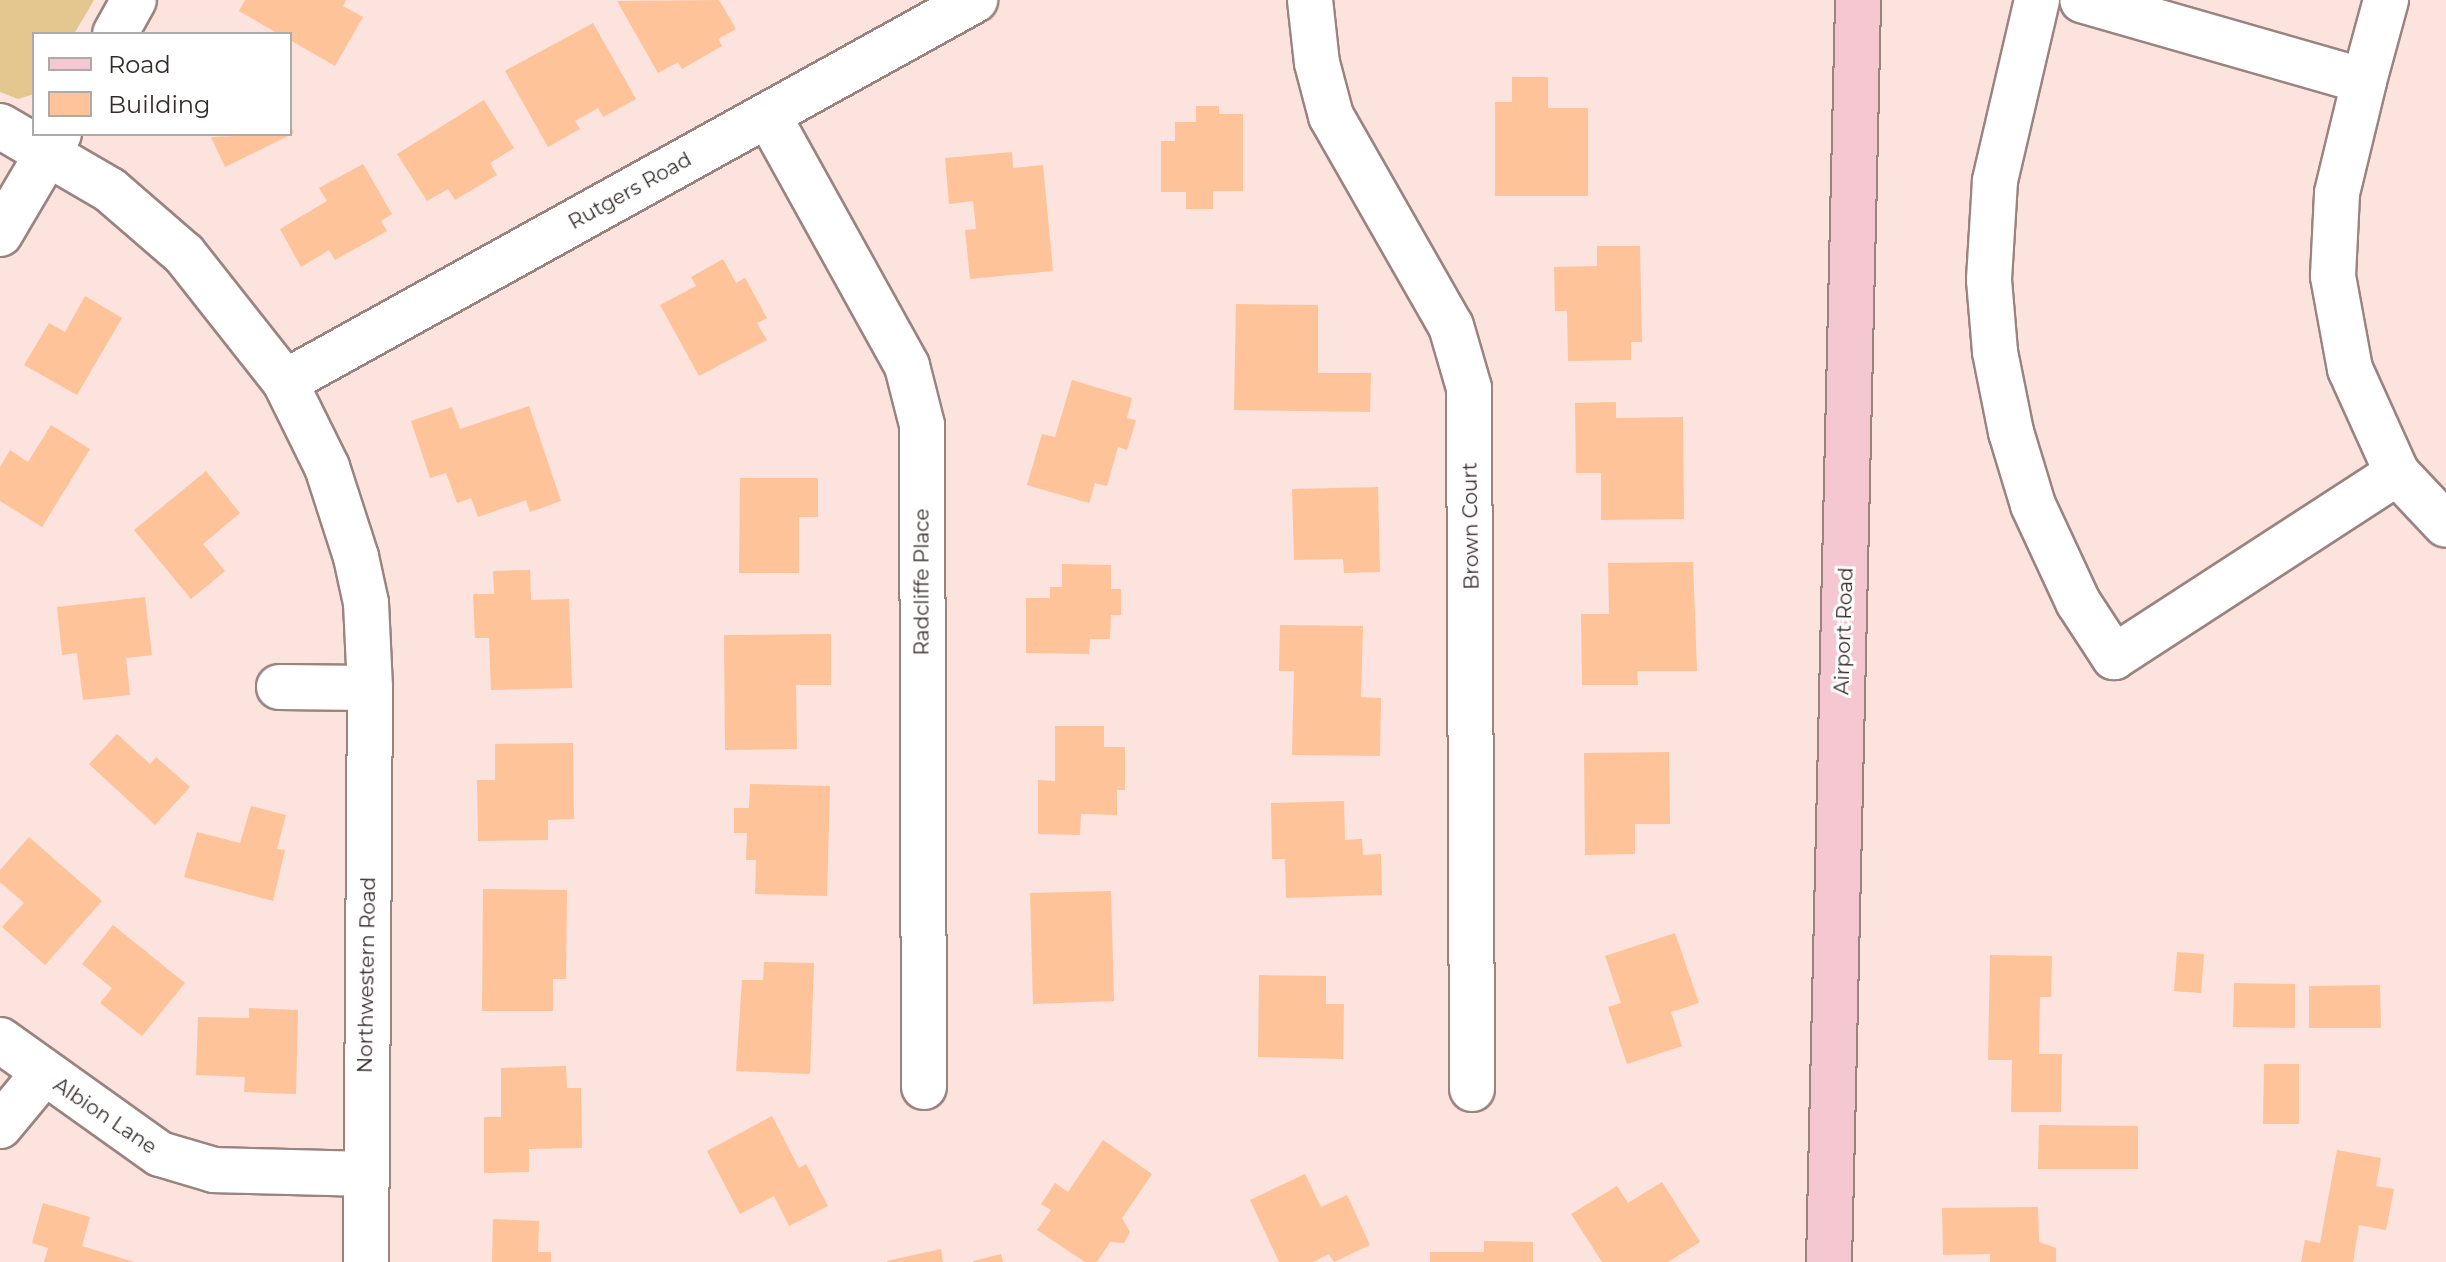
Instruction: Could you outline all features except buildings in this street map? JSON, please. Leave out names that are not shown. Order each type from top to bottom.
[{"type":"main road","name":"Airport Road","points":[[1829,1262],[1858,0]]},
{"type":"street","points":[[116,32],[134,0]]},
{"type":"street","name":"Rutgers Road","points":[[285,382],[975,0]]},
{"type":"street","name":"Brown Court","points":[[1310,0],[1317,63],[1331,116],[1451,326],[1469,388],[1472,1089]]},
{"type":"street","points":[[2037,0],[2009,105],[1994,194],[1989,280],[1995,352],[2011,432],[2033,505],[2078,602],[2114,657],[2397,473]]},
{"type":"street","points":[[2082,0],[2364,81]]},
{"type":"street","points":[[2386,0],[2337,193],[2333,276],[2350,369],[2397,473],[2446,525]]},
{"type":"street","name":"Radcliffe Place","points":[[768,115],[907,366],[922,425],[924,1087]]},
{"type":"street","name":"Northwestern Road","points":[[0,126],[54,143],[184,254],[285,382],[327,467],[356,557],[366,603],[370,688],[366,1262]]},
{"type":"street","points":[[0,234],[54,143]]},
{"type":"street","points":[[279,687],[370,688]]},
{"type":"street","name":"Albion Lane","points":[[0,1040],[43,1074],[160,1154],[214,1170],[365,1174]]},
{"type":"street","points":[[0,1126],[43,1074]]},
{"type":"shaded area","points":[[0,0],[94,0],[75,32],[32,32],[32,95],[18,99],[0,92]]}]
